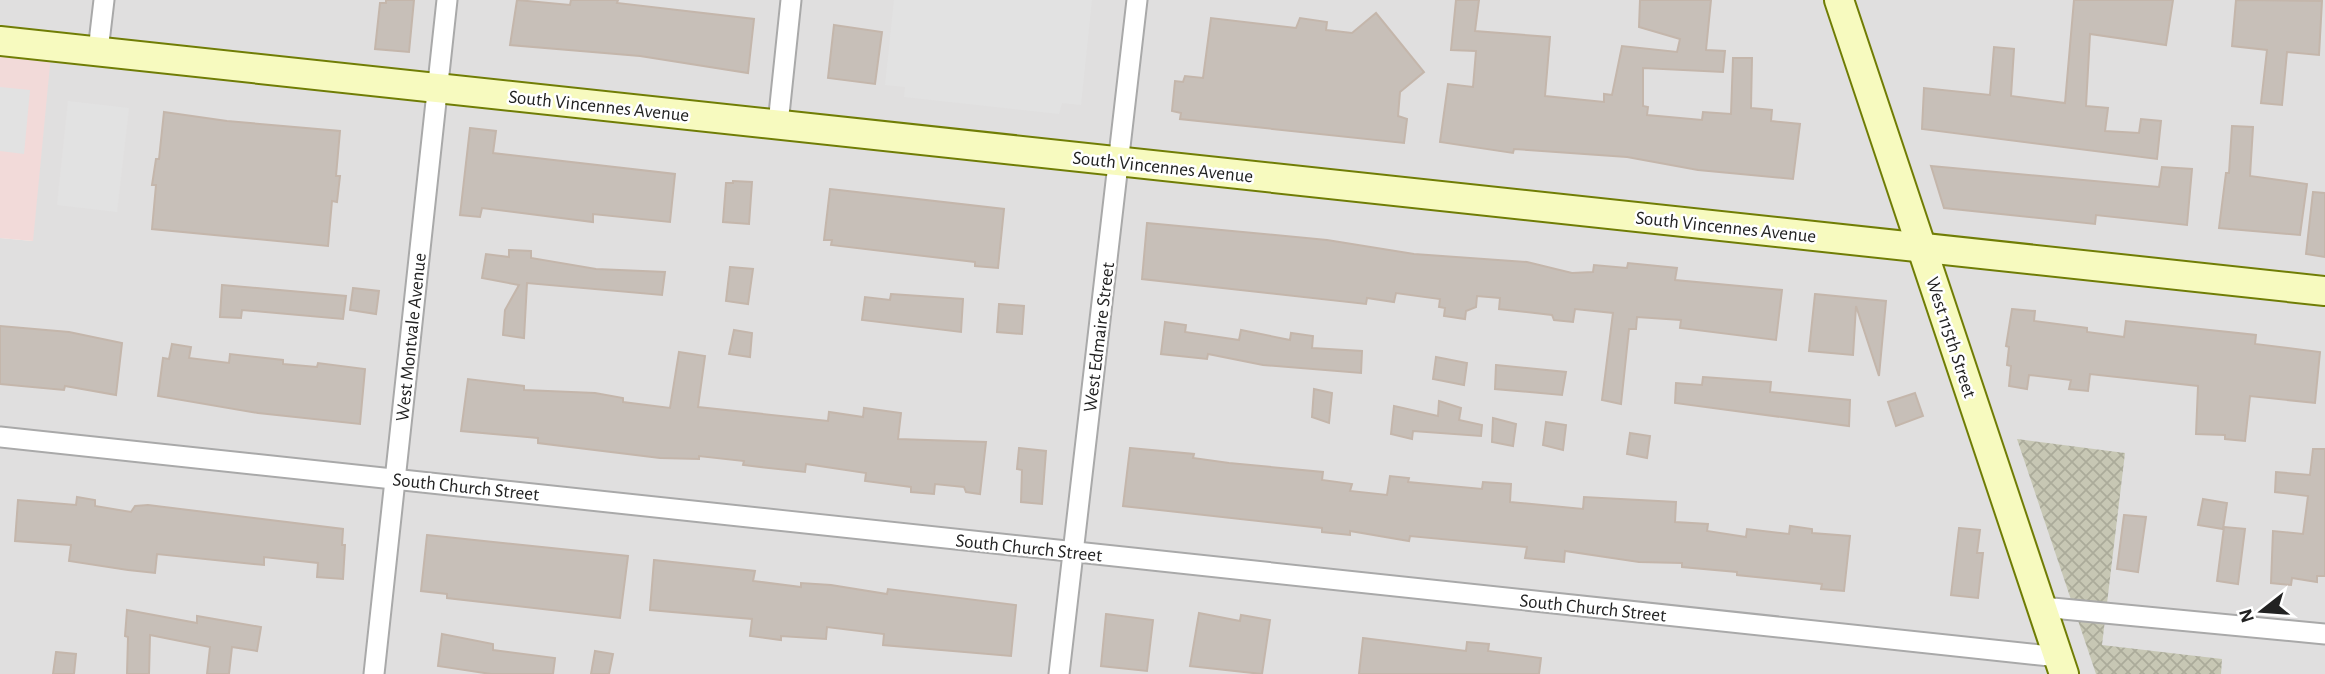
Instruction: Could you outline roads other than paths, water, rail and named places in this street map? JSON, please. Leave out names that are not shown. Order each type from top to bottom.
[{"type":"main road","name":"West 115th Street","points":[[1839,0],[2062,665]]},
{"type":"main road","name":"South Vincennes Avenue","points":[[0,41],[2325,291]]},
{"type":"street","points":[[98,51],[104,0]]},
{"type":"street","name":"West Montvale Avenue","points":[[374,674],[447,0]]},
{"type":"street","points":[[778,124],[792,0]]},
{"type":"street","name":"West Edmaire Street","points":[[1059,674],[1137,0]]},
{"type":"street","name":"South Church Street","points":[[0,437],[1072,551],[2062,665]]},
{"type":"street","points":[[2042,607],[2325,634]]}]
